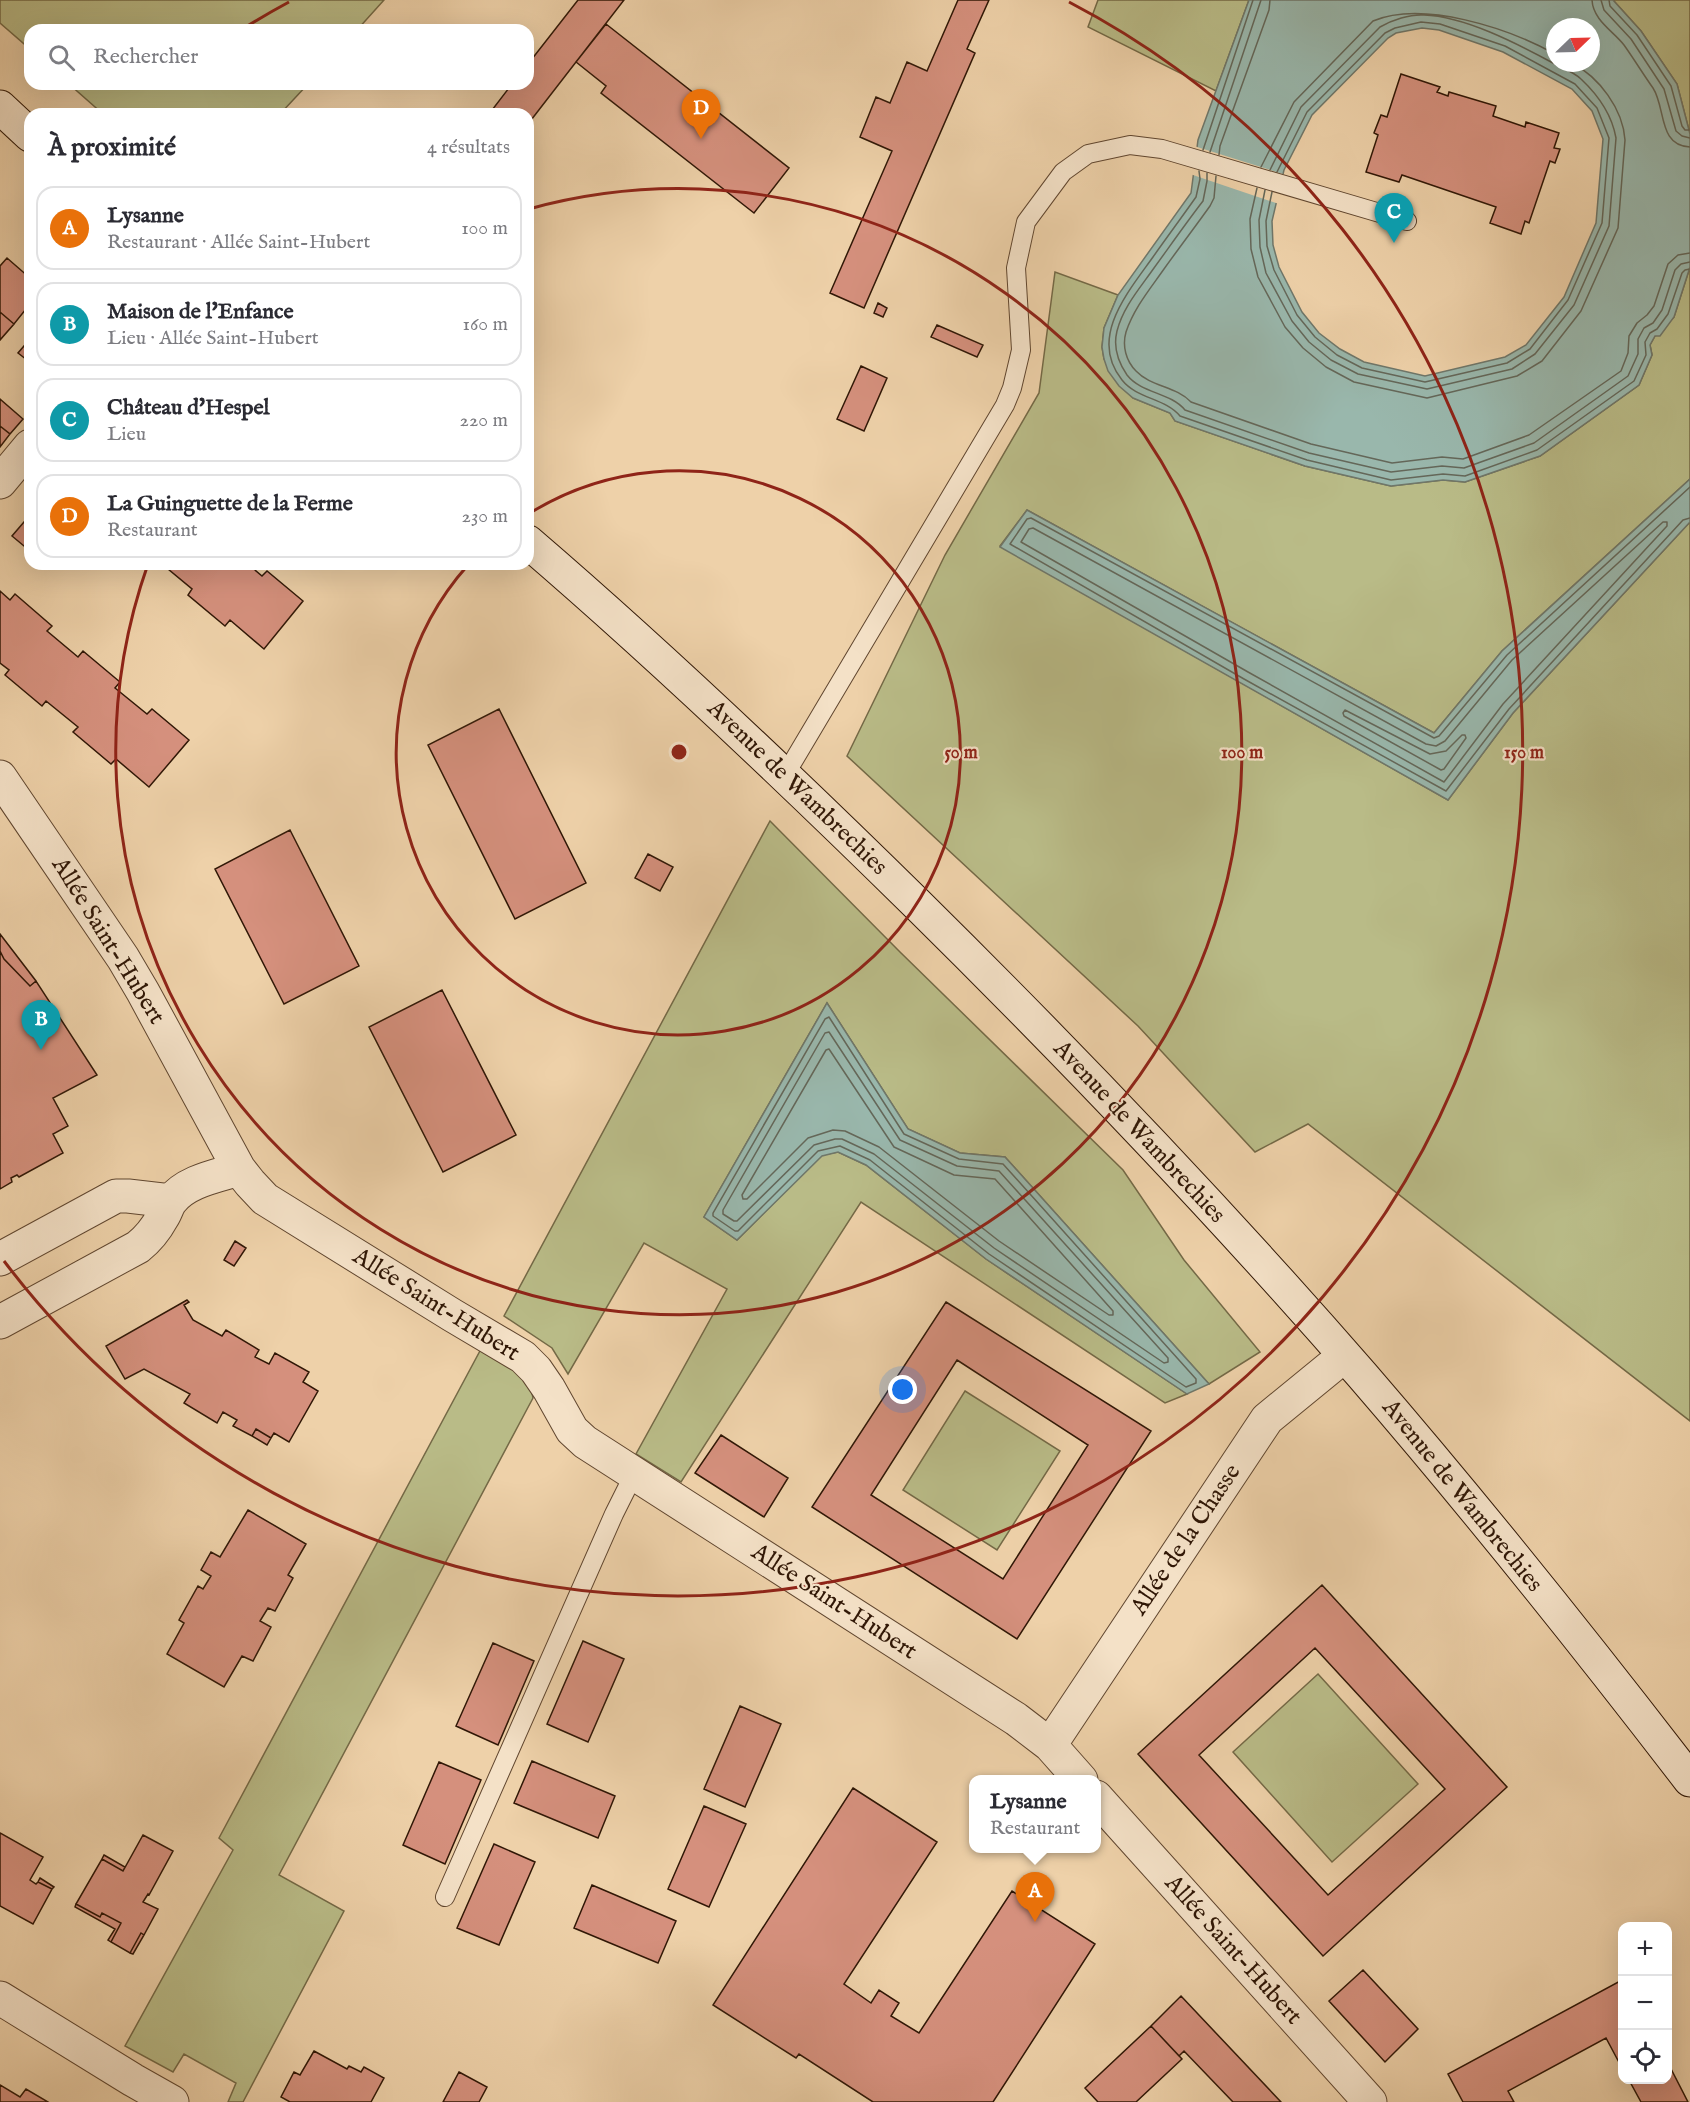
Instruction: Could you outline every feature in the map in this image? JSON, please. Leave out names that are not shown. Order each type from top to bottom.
[{"type":"street","points":[[0,101],[24,113]]},
{"type":"street","points":[[0,107],[24,129]]},
{"type":"street","points":[[0,482],[24,454]]},
{"type":"street","name":"Avenue de Wambrechies","points":[[534,547],[600,604],[785,775],[942,928],[1099,1088],[1270,1271],[1344,1356],[1511,1553],[1690,1780]]},
{"type":"street","name":"Allée Saint-Hubert","points":[[0,777],[123,958],[239,1168],[249,1183],[265,1199],[523,1357],[536,1370],[549,1389],[572,1430],[585,1442],[1016,1719],[1050,1745],[1077,1775]]},
{"type":"street","points":[[0,1322],[138,1247],[151,1235],[171,1201],[195,1183],[239,1168]]},
{"type":"street","points":[[0,1259],[116,1197],[128,1196],[171,1201]]},
{"type":"street","name":"Allée de la Chasse","points":[[1050,1745],[1267,1419],[1344,1356]]},
{"type":"street","name":"Allée Saint-Hubert","points":[[1101,1803],[1370,2102]]},
{"type":"street","points":[[0,1998],[172,2102]]},
{"type":"lane","points":[[785,775],[1005,405],[1012,388],[1021,350],[1016,268],[1026,222],[1063,172],[1088,154],[1130,145],[1162,148],[1407,220]]},
{"type":"lane","points":[[445,1897],[609,1525],[634,1474]]},
{"type":"green space","points":[[0,0],[384,0],[362,24],[24,24],[24,44],[0,23]]},
{"type":"green space","points":[[1098,0],[1249,0],[1216,91],[1088,27]]},
{"type":"green space","points":[[1613,0],[1690,0],[1690,134],[1677,84],[1641,31]]},
{"type":"green space","points":[[76,90],[302,90],[286,108],[96,108]]},
{"type":"green space","points":[[1690,267],[1690,479],[1502,651],[1434,733],[1027,510],[1000,546],[1448,800],[1513,713],[1690,522],[1690,1421],[1308,1124],[1255,1152],[1138,1026],[847,756],[945,555],[1039,393],[1055,272],[1118,295],[1104,328],[1102,347],[1104,359],[1133,398],[1170,413],[1175,421],[1305,466],[1391,486],[1443,480],[1465,482],[1540,456],[1639,385],[1652,355],[1650,345],[1655,336],[1674,317]]},
{"type":"green space","points":[[770,821],[1123,1170],[1184,1260],[1260,1352],[1209,1384],[1005,1157],[960,1153],[908,1129],[827,1003],[704,1217],[737,1240],[822,1155],[838,1152],[866,1165],[986,1259],[1187,1394],[1165,1403],[861,1202],[681,1482],[636,1454],[727,1289],[644,1243],[568,1374],[552,1348],[504,1316]]},
{"type":"green space","points":[[481,1349],[529,1377],[533,1398],[279,1875],[344,1911],[243,2102],[228,2102],[236,2083],[184,2054],[173,2072],[125,2046],[233,1850],[219,1838]]},
{"type":"green space","points":[[965,1391],[1060,1451],[997,1550],[903,1490]]},
{"type":"green space","points":[[1318,1674],[1418,1784],[1332,1862],[1233,1752]]},
{"type":"water","points":[[1249,0],[1613,0],[1641,31],[1677,84],[1690,134],[1690,267],[1674,317],[1660,336],[1655,336],[1650,345],[1652,355],[1639,385],[1540,456],[1465,482],[1443,480],[1391,486],[1305,466],[1175,421],[1170,413],[1133,398],[1119,386],[1108,371],[1102,347],[1104,328],[1118,295],[1191,193],[1198,140]],"holes":[[[1422,28],[1439,30],[1503,52],[1572,89],[1592,111],[1603,139],[1596,223],[1564,297],[1526,345],[1505,357],[1425,376],[1364,362],[1340,349],[1319,333],[1302,312],[1279,267],[1273,245],[1272,221],[1284,170],[1312,115],[1388,38],[1396,33]]]},
{"type":"water","points":[[1690,479],[1690,522],[1513,713],[1448,800],[1000,547],[1027,510],[1434,733],[1502,651]]},
{"type":"water","points":[[827,1003],[908,1129],[960,1153],[1005,1157],[1209,1384],[1187,1394],[986,1259],[866,1165],[838,1152],[822,1156],[737,1240],[704,1217]]},
{"type":"pier","points":[[1194,146],[1286,175],[1279,204],[1190,174]]},
{"type":"building","points":[[578,0],[624,0],[534,116],[534,108],[494,108],[507,90],[534,90],[534,56]]},
{"type":"building","points":[[958,0],[989,0],[967,49],[975,53],[864,308],[830,293],[892,151],[860,137],[876,97],[890,103],[907,62],[927,71]]},
{"type":"building","points":[[606,24],[789,168],[754,213],[601,93],[606,86],[576,62]]},
{"type":"building","points":[[1401,74],[1440,87],[1437,92],[1448,96],[1449,92],[1496,106],[1493,116],[1525,127],[1526,122],[1559,133],[1554,148],[1560,149],[1555,163],[1550,161],[1529,223],[1525,221],[1521,234],[1490,223],[1496,207],[1402,175],[1399,182],[1366,172],[1378,135],[1374,133],[1381,115],[1387,117]]},
{"type":"building","points":[[7,258],[24,273],[24,312],[14,324],[0,312],[0,266]]},
{"type":"building","points":[[878,303],[887,308],[883,317],[874,313]]},
{"type":"building","points":[[0,312],[14,324],[0,340]]},
{"type":"building","points":[[937,325],[983,345],[977,357],[931,337]]},
{"type":"building","points":[[24,346],[24,358],[18,353]]},
{"type":"building","points":[[861,366],[887,378],[864,431],[837,419]]},
{"type":"building","points":[[0,399],[23,419],[10,434],[0,426]]},
{"type":"building","points":[[0,426],[10,434],[0,447]]},
{"type":"building","points":[[24,522],[24,546],[12,536]]},
{"type":"building","points":[[169,570],[255,570],[262,576],[267,571],[303,601],[264,649],[230,620],[225,626],[188,595],[192,589]]},
{"type":"building","points":[[0,591],[10,600],[15,594],[52,626],[47,631],[78,657],[83,651],[120,682],[115,688],[147,714],[152,709],[189,740],[149,787],[116,759],[111,764],[73,732],[78,727],[46,701],[42,706],[5,675],[9,670],[0,663]]},
{"type":"building","points":[[499,709],[586,883],[515,919],[428,745]]},
{"type":"building","points":[[290,830],[359,966],[284,1004],[215,869]]},
{"type":"building","points":[[648,854],[673,867],[660,891],[635,878]]},
{"type":"building","points":[[0,934],[36,981],[30,986],[4,959],[0,951]]},
{"type":"building","points":[[0,951],[4,959],[30,986],[36,981],[97,1075],[53,1098],[68,1126],[53,1134],[63,1153],[19,1177],[17,1175],[11,1178],[12,1182],[0,1189]]},
{"type":"building","points":[[442,990],[516,1135],[443,1172],[369,1027]]},
{"type":"building","points":[[235,1241],[246,1248],[234,1266],[224,1260]]},
{"type":"building","points":[[187,1300],[189,1302],[184,1305],[193,1320],[222,1336],[226,1330],[259,1350],[255,1357],[269,1364],[275,1353],[309,1372],[303,1382],[318,1391],[289,1442],[274,1433],[271,1438],[256,1429],[252,1436],[233,1426],[237,1420],[223,1412],[217,1423],[184,1403],[190,1394],[144,1369],[125,1379],[106,1346]]},
{"type":"building","points":[[946,1302],[1151,1431],[1017,1639],[812,1507]],"holes":[[[957,1360],[1088,1445],[1003,1579],[871,1495]]]},
{"type":"building","points":[[256,1429],[271,1438],[267,1445],[252,1436]]},
{"type":"building","points":[[721,1435],[788,1478],[764,1517],[695,1473]]},
{"type":"building","points":[[248,1510],[306,1544],[288,1575],[293,1578],[275,1611],[268,1608],[260,1621],[271,1627],[253,1661],[242,1656],[224,1687],[167,1654],[184,1623],[179,1620],[198,1586],[203,1589],[211,1576],[201,1570],[211,1552],[220,1557]]},
{"type":"building","points":[[1322,1585],[1507,1787],[1323,1956],[1138,1754]],"holes":[[[1315,1648],[1445,1789],[1328,1895],[1199,1755]]]},
{"type":"building","points":[[583,1641],[624,1659],[588,1742],[547,1724]]},
{"type":"building","points":[[493,1643],[534,1661],[498,1745],[456,1726]]},
{"type":"building","points":[[740,1706],[781,1724],[745,1807],[704,1789]]},
{"type":"building","points":[[532,1761],[615,1796],[598,1838],[514,1803]]},
{"type":"building","points":[[439,1762],[481,1780],[445,1864],[403,1845]]},
{"type":"building","points":[[853,1788],[937,1842],[844,1984],[871,2003],[879,1990],[899,2003],[891,2016],[919,2033],[1012,1891],[1095,1944],[993,2102],[873,2102],[799,2054],[796,2058],[713,2005]]},
{"type":"building","points":[[704,1806],[746,1824],[709,1907],[668,1889]]},
{"type":"building","points":[[0,1833],[43,1857],[30,1880],[52,1889],[33,1924],[0,1906]]},
{"type":"building","points":[[143,1835],[173,1851],[143,1902],[158,1909],[144,1935],[141,1933],[130,1953],[111,1942],[121,1923],[102,1913],[100,1917],[76,1904],[102,1859],[123,1871]]},
{"type":"building","points":[[494,1844],[535,1862],[499,1945],[457,1928]]},
{"type":"building","points":[[104,1855],[125,1867],[123,1871],[102,1859]]},
{"type":"building","points":[[40,1878],[54,1887],[52,1889],[38,1882]]},
{"type":"building","points":[[592,1885],[676,1921],[658,1963],[574,1928]]},
{"type":"building","points":[[76,1904],[100,1917],[102,1913],[121,1923],[111,1942],[108,1940],[115,1929],[75,1907]]},
{"type":"building","points":[[141,1933],[144,1935],[133,1954],[130,1953]]},
{"type":"building","points":[[1363,1970],[1418,2029],[1385,2062],[1329,2001]]},
{"type":"building","points":[[1618,1982],[1618,2060],[1606,2038],[1508,2091],[1514,2102],[1463,2102],[1448,2074]]},
{"type":"building","points":[[1181,1996],[1281,2102],[1233,2102],[1184,2051],[1179,2056],[1151,2026]]},
{"type":"building","points":[[1151,2026],[1182,2059],[1136,2102],[1098,2102],[1085,2088]]},
{"type":"building","points":[[314,2051],[347,2069],[349,2066],[361,2072],[364,2067],[384,2078],[371,2102],[290,2102],[281,2097],[294,2072],[300,2075]]},
{"type":"building","points":[[1672,2071],[1688,2102],[1641,2102],[1631,2084],[1672,2084]]},
{"type":"building","points":[[459,2072],[487,2087],[479,2102],[443,2102]]},
{"type":"building","points":[[0,2085],[20,2097],[26,2089],[48,2102],[0,2102]]},
{"type":"place","name":"La Guinguette de la Ferme","points":[[701,139]]},
{"type":"place","name":"Château d'Hespel","points":[[1394,243]]},
{"type":"place","name":"Maison de l'Enfance","points":[[41,1050]]},
{"type":"place","name":"Lysanne","points":[[1035,1922]]}]
